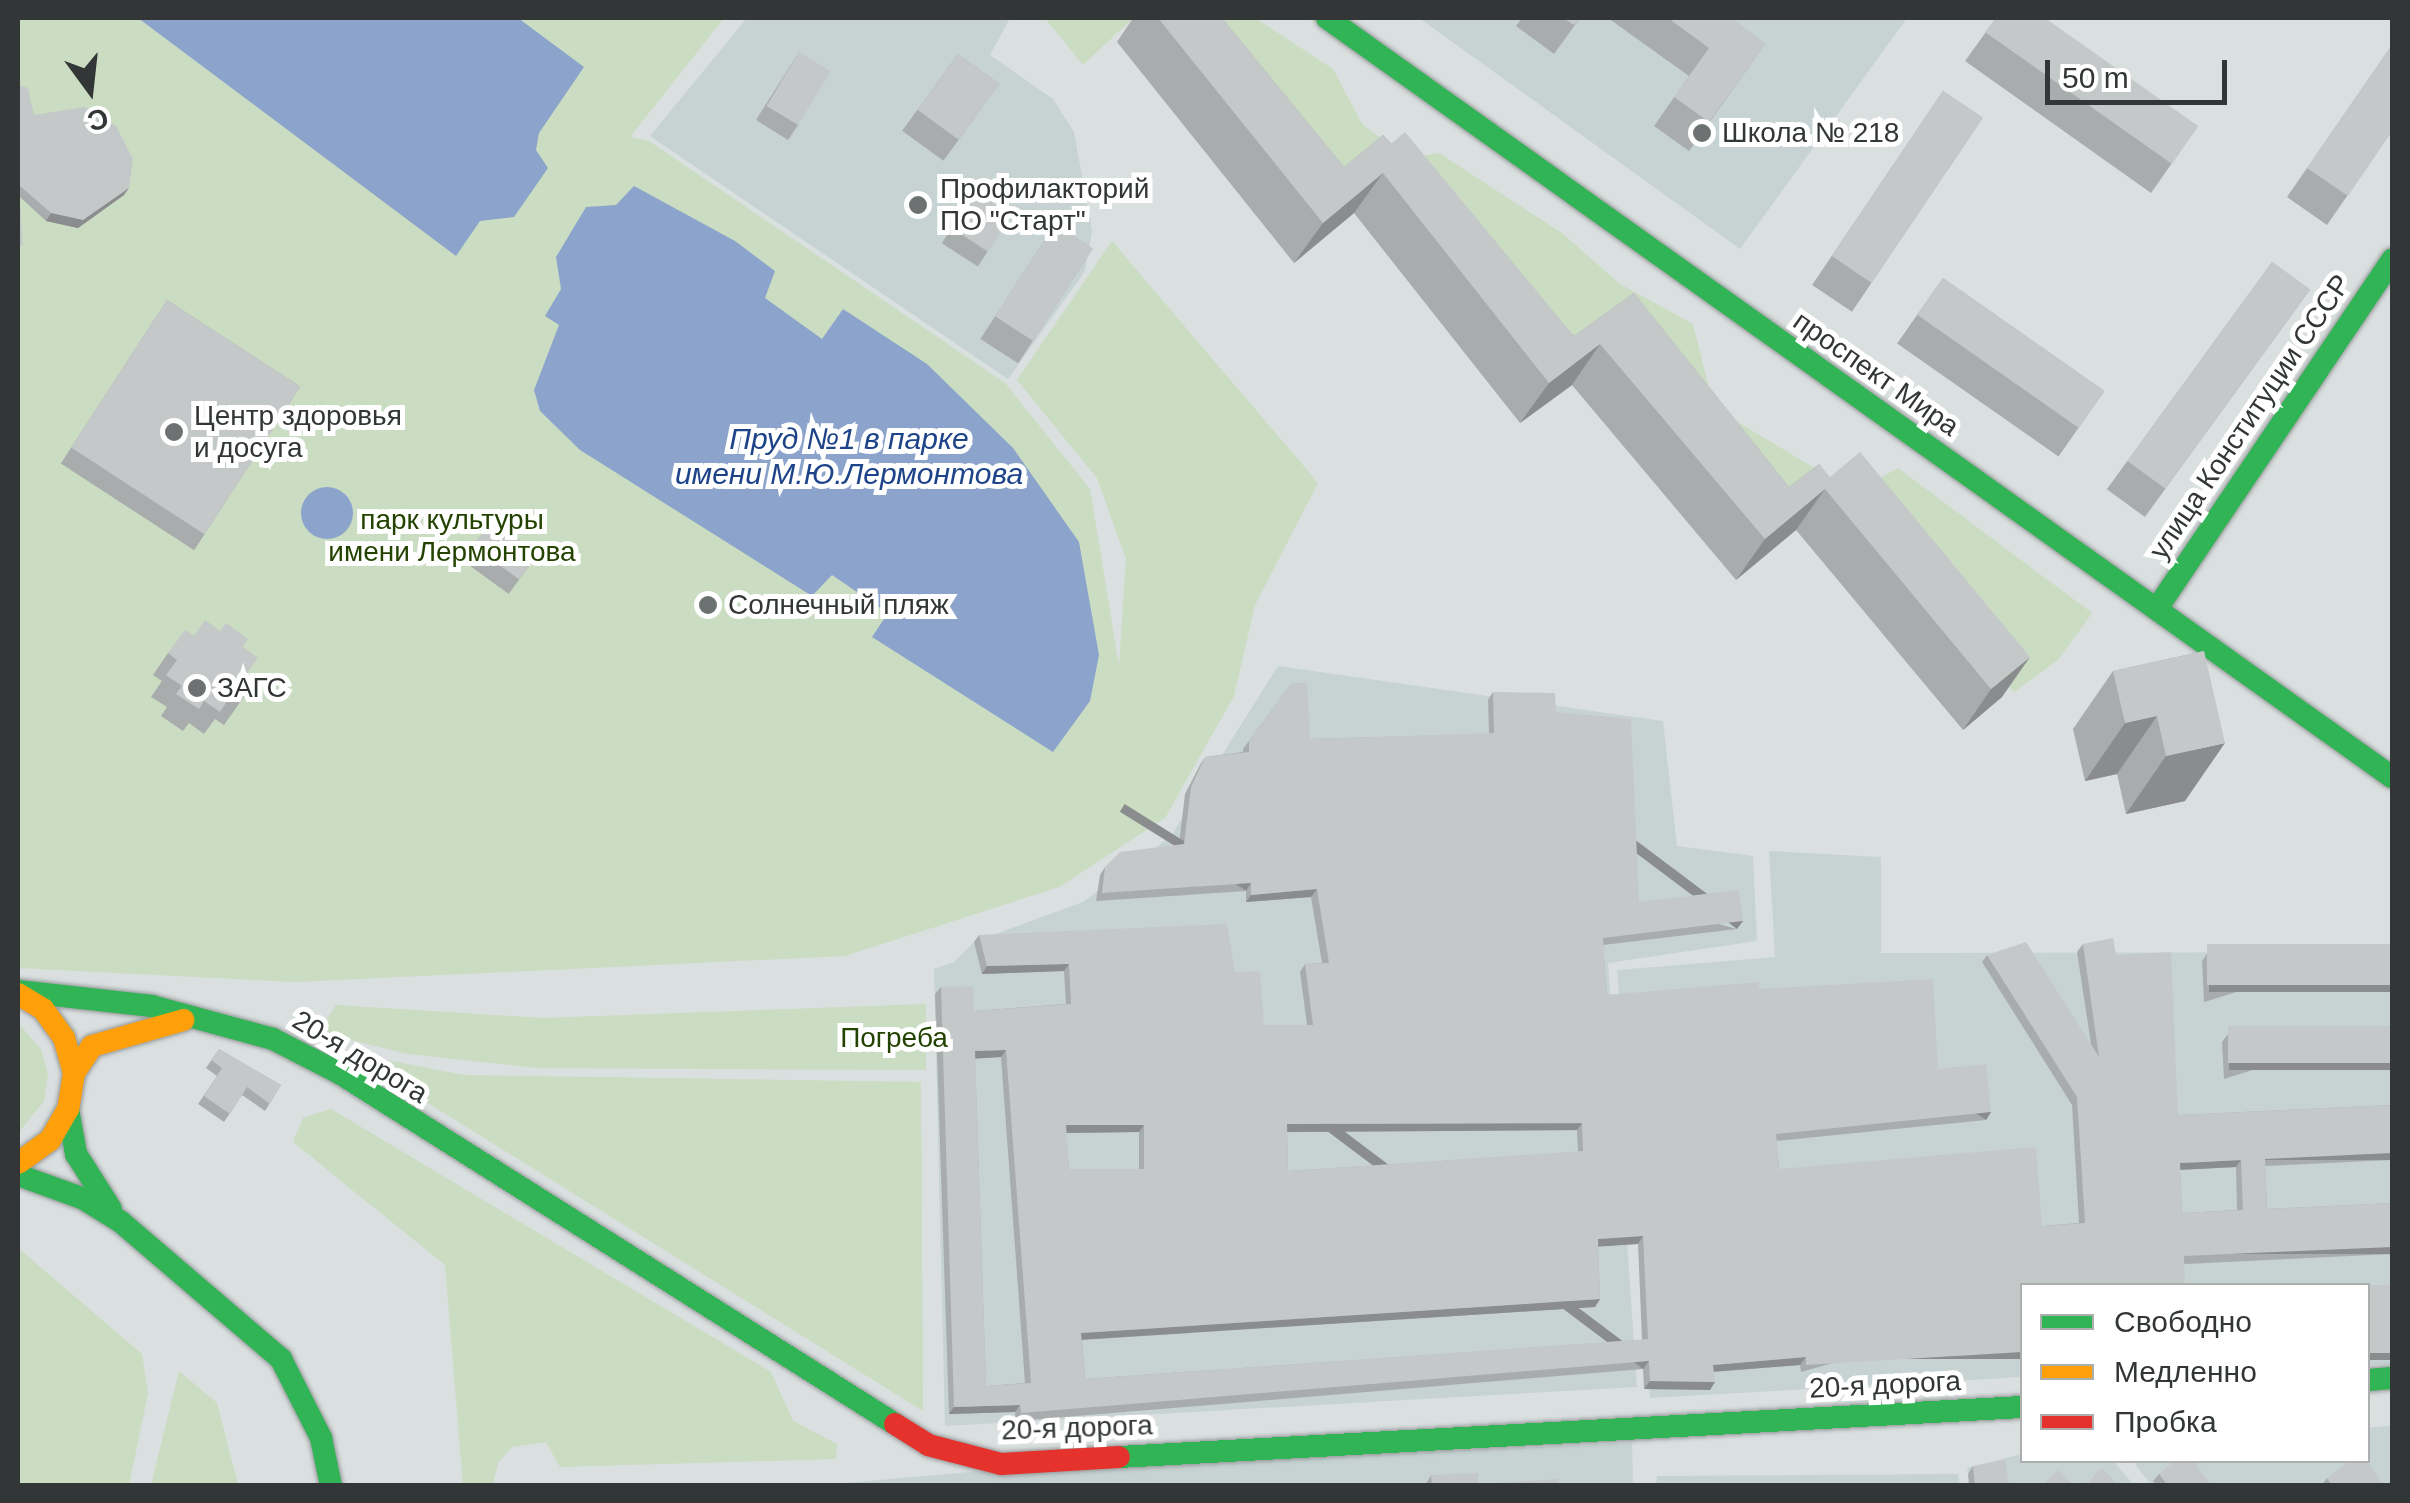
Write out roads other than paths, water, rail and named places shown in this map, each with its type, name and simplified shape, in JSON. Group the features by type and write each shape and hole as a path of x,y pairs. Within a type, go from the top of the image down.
{"main road":[{"name":"проспект Мира","path":"1327,18 2392,777"},
{"name":"улица Конституции СССР","path":"2158,607 2392,260"},
{"name":"20-я дорога","path":"18,993 194,1018 273,1039 340,1074 928,1445 1000,1464 2020,1406"},
{"path":"18,993 54,1023 74,1073 68,1109 76,1154 121,1222"},
{"name":"20-я дорога","path":"74,1073 92,1046 133,1028 194,1018"},
{"path":"18,1162 50,1140 68,1109"},
{"path":"18,1176 82,1198 121,1222 280,1360 321,1438 331,1486"}],"water":[{"path":"138,18 518,18 584,67 539,133 536,150 548,168 514,217 480,221 456,256"},
{"name":"Пруд №1 в парке имени М.Ю.Лермонтова","path":"634,186 735,241 775,271 765,298 822,339 843,309 927,364 1013,448 1079,542 1099,655 1090,701 1053,752 872,637 888,613 832,575 812,596 580,450 540,411 534,390 559,325 545,316 561,289 556,257 586,207 616,205"},
{"path":"327,487 346,494 353,513 346,532 327,539 308,532 301,513 308,494"}],"place":[{"name":"Школа № 218","path":"1702,133"},
{"name":"Профилакторий ПО \"Старт\"","path":"918,205"},
{"name":"Центр здоровья и досуга","path":"174,432"},
{"name":"Солнечный пляж","path":"708,605"},
{"name":"ЗАГС","path":"197,688"}],"park label":[{"name":"парк культуры имени Лермонтова","path":"452,536"},
{"name":"Погреба","path":"894,1038"}]}
